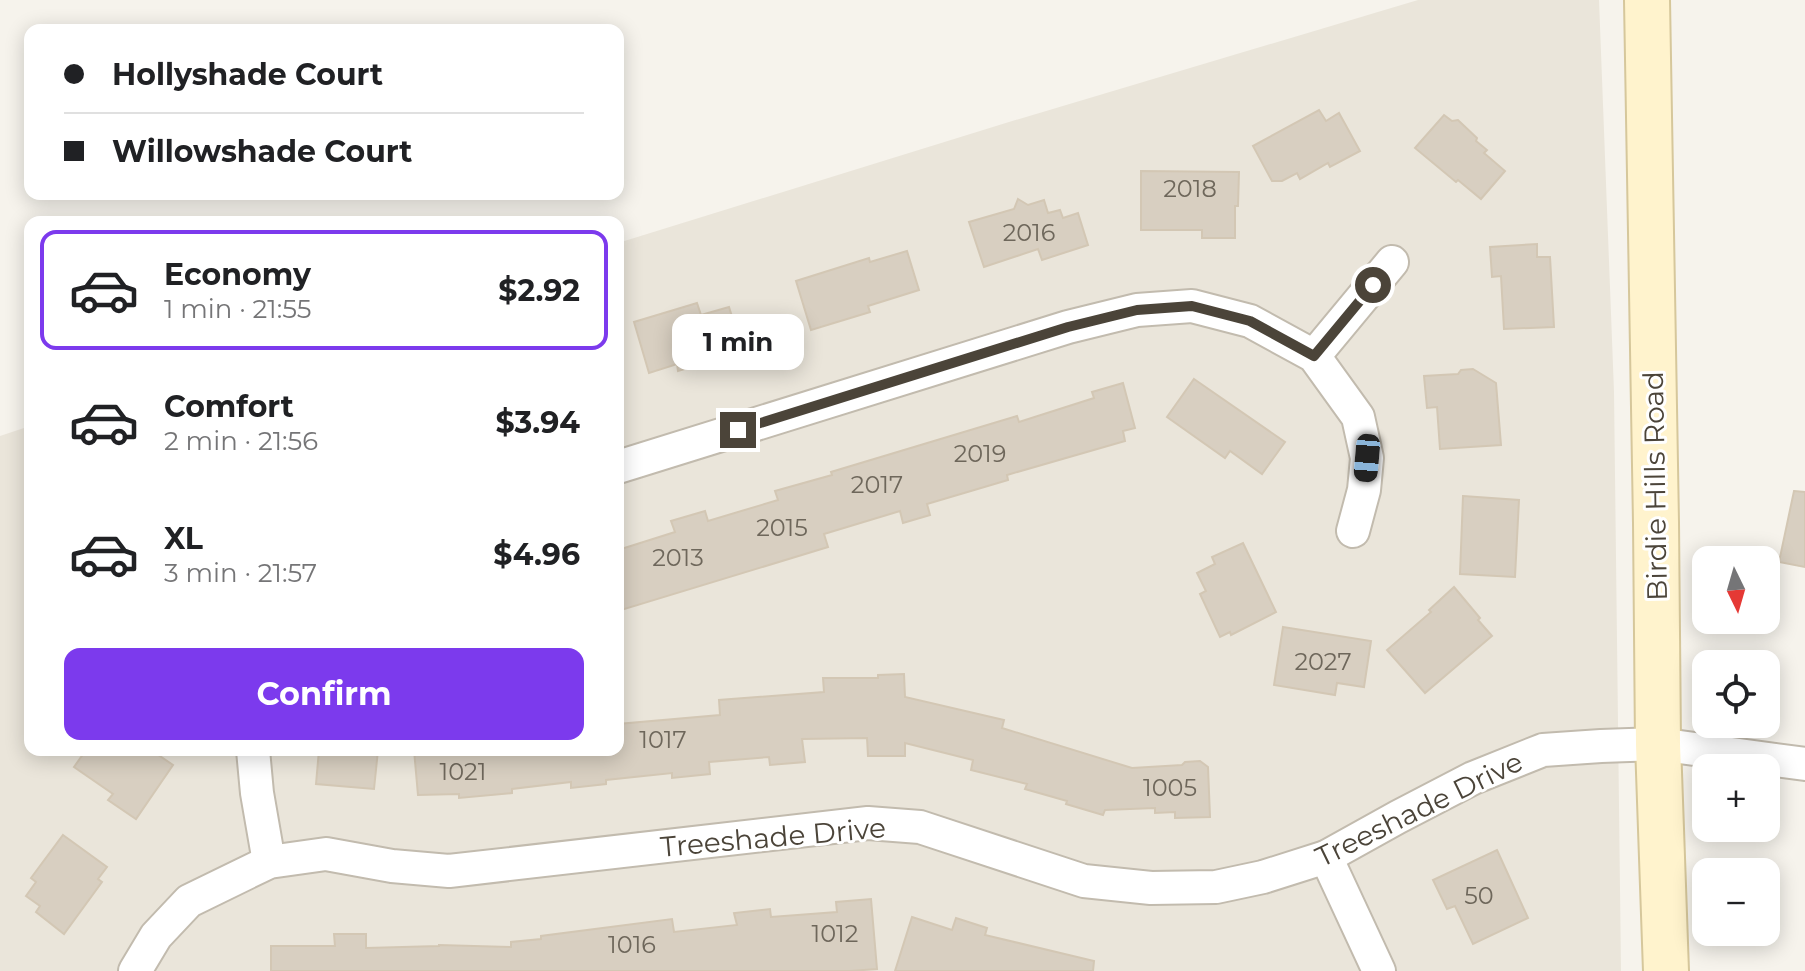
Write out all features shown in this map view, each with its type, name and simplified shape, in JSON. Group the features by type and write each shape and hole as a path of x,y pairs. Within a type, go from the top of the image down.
{"main road":[{"name":"Birdie Hills Road","path":"1647,0 1658,744 1666,971"}],"street":[{"path":"1314,356 1392,262"},
{"path":"624,465 1068,327 1137,310 1192,306 1250,321 1314,356 1358,417 1367,458 1364,490 1353,531"},
{"name":"Treeshade Drive","path":"135,971 156,936 189,901 269,862 326,854 392,866 449,871 868,823 920,827 1084,881 1151,888 1216,887 1263,877 1326,857 1473,778 1543,750 1658,744 1805,764"},
{"path":"254,756 269,862"},
{"path":"1326,857 1379,971"}],"shaded area":[{"path":"1418,0 1599,0 1614,392 1621,971 0,971 0,436 24,428 24,756 624,756 624,241"}],"building":[{"path":"1319,110 1326,121 1339,113 1360,151 1330,167 1328,163 1300,179 1297,173 1282,181 1272,181 1253,146"},
{"path":"1444,115 1452,121 1458,120 1487,150 1484,153 1505,171 1481,199 1415,148"},
{"path":"1141,171 1239,172 1235,238 1202,238 1202,230 1141,230"},
{"path":"1018,199 1028,205 1044,200 1048,213 1060,210 1063,218 1078,213 1088,245 1042,260 1038,249 984,267 969,222 1014,209"},
{"path":"1537,244 1537,257 1550,257 1554,327 1504,329 1501,276 1492,277 1490,247"},
{"path":"907,251 919,290 868,306 870,312 811,330 796,281 869,258 870,262"},
{"path":"697,303 701,315 729,307 743,352 678,371 677,364 649,373 634,322"},
{"path":"1473,369 1496,383 1501,445 1440,449 1437,407 1427,408 1424,376 1458,374 1461,370"},
{"path":"1194,379 1285,442 1262,474 1230,451 1225,458 1167,417"},
{"path":"1123,383 1135,428 1123,431 1125,441 1007,475 1008,480 927,504 930,515 903,523 900,511 824,534 828,547 624,609 624,548 675,532 671,521 705,511 708,521 778,500 775,491 1017,416 1019,422 1094,398 1092,392"},
{"path":"1794,491 1805,492 1805,567 1780,562"},
{"path":"1463,496 1519,500 1515,577 1460,574"},
{"path":"1243,543 1276,612 1231,635 1230,632 1220,637 1200,594 1206,591 1197,573 1215,564 1212,557"},
{"path":"1454,587 1492,636 1425,693 1387,650 1431,612 1429,610"},
{"path":"1283,627 1371,641 1364,687 1337,683 1335,695 1274,685"},
{"path":"904,674 905,697 1004,720 1002,728 1132,768 1200,761 1208,767 1210,817 1175,818 1175,812 1155,813 1155,808 1105,810 1103,815 1025,789 1027,784 971,770 973,760 905,743 905,756 868,756 867,738 802,739 805,762 770,765 769,757 709,762 710,774 672,778 672,773 606,780 606,784 571,788 571,782 512,789 512,793 459,798 459,794 418,795 415,756 624,756 624,723 720,715 719,700 824,692 823,678 878,678 878,675"},
{"path":"82,756 160,756 173,765 136,819 108,800 113,794 74,767"},
{"path":"318,756 377,756 374,789 316,784"},
{"path":"63,835 107,867 98,879 102,882 64,934 36,912 40,906 26,896 36,882 31,878"},
{"path":"1497,850 1528,918 1473,944 1455,906 1447,909 1433,880"},
{"path":"871,899 877,969 271,971 271,946 335,946 334,934 366,934 366,948 439,945 511,947 511,942 541,939 541,936 672,919 674,932 737,925 734,913 770,909 771,917 837,912 836,902"},
{"path":"912,917 952,930 956,918 987,928 985,935 1094,961 1093,971 895,971"}],"route":[{"path":"738,430 1068,327 1137,310 1192,306 1250,321 1314,356 1373,285"}]}
